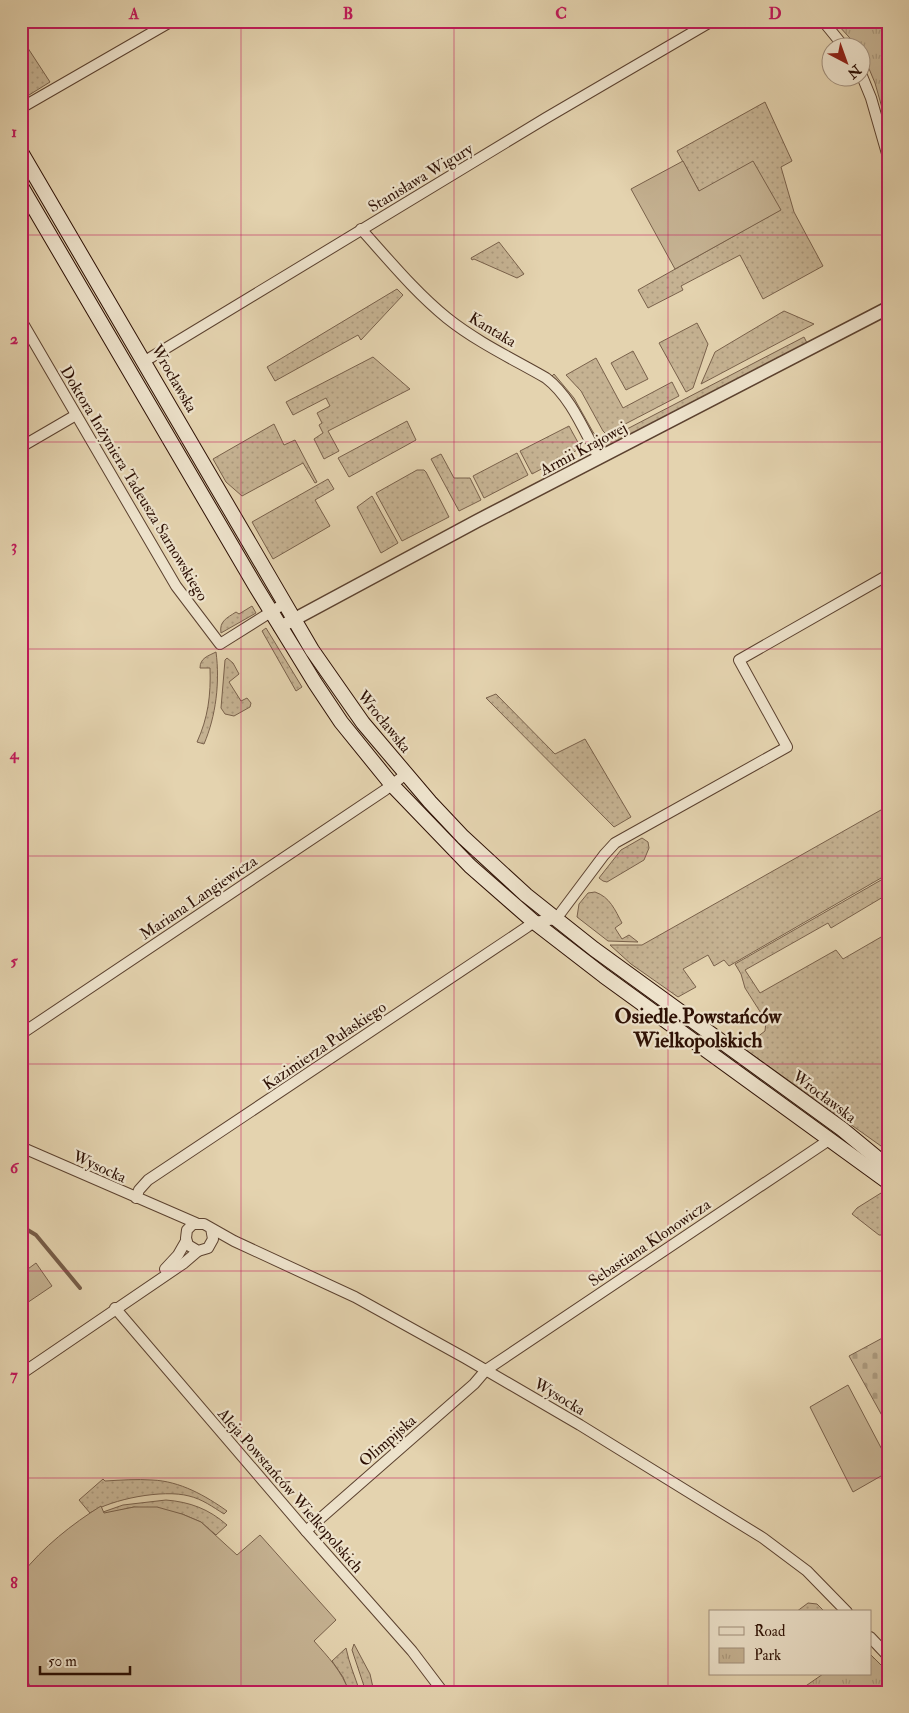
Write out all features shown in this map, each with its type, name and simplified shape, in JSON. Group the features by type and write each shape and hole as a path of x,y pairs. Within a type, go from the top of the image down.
{"main road":[{"name":"Wrocławska","path":"21,152 326,672 353,710 406,774 463,837 526,895 842,1129 888,1167"},
{"name":"Wrocławska","path":"21,186 315,684 392,786 470,866 534,922 617,985 888,1182"}],"street":[{"path":"21,108 172,21"},
{"name":"Stanisława Wigury","path":"145,361 546,118 712,21"},
{"path":"822,21 836,38"},
{"path":"867,88 888,157"},
{"name":"Kantaka","path":"362,229 413,288 447,318 468,333 546,378 556,386 599,458"},
{"name":"Armii Krajowej","path":"280,627 888,308"},
{"name":"Doktora Inżyniera Tadeusza Sarnowskiego","path":"21,320 176,586 220,644 285,603"},
{"path":"21,447 76,415"},
{"path":"534,922 556,919 604,855 615,844 787,747 739,660 888,576"},
{"name":"Mariana Langiewicza","path":"21,1034 392,786 406,774"},
{"name":"Kazimierza Pułaskiego","path":"136,1198 139,1190 148,1180 534,922"},
{"name":"Sebastiana Klonowicza","path":"486,1370 829,1140"},
{"name":"Wysocka","path":"21,1147 196,1224"},
{"name":"Wysocka","path":"167,1211 186,1237"},
{"path":"142,1290 174,1261 191,1226 204,1224 211,1228 212,1244"},
{"name":"Wysocka","path":"211,1228 234,1241 354,1297 486,1370 763,1538 807,1571 845,1610"},
{"path":"186,1237 190,1248 198,1251"},
{"path":"21,1374 115,1308 184,1263 198,1251 206,1249 212,1244 234,1241"},
{"name":"Aleja Powstańców Wielkopolskich","path":"115,1308 306,1531 412,1650 443,1692"},
{"name":"Olimpijska","path":"306,1531 467,1390 486,1370"},
{"path":"872,1639 888,1656"}],"green space":[{"path":"843,21 888,21 888,129 872,76 872,38 850,38 838,25"},
{"path":"21,25 27,36 22,39 50,82 21,100 21,68 26,66 21,58"},
{"path":"765,102 792,161 781,167 794,212 823,266 763,299 740,255 681,286 683,290 648,308 638,290 780,210 699,191 677,151"},
{"path":"683,161 699,191 753,161 781,210 675,269 631,189"},
{"path":"499,242 524,274 517,278 474,259 472,260 471,258"},
{"path":"397,289 403,295 361,340 358,335 275,381 267,367"},
{"path":"784,311 814,324 701,384 715,352"},
{"path":"697,323 708,344 693,388 686,392 659,343"},
{"path":"804,337 807,343 601,451 593,443 550,378 554,374 574,398 593,432 602,442"},
{"path":"633,351 648,379 626,390 611,363"},
{"path":"373,357 410,389 328,431 339,451 324,459 314,439 323,433 319,425 322,423 317,413 330,406 326,398 293,415 286,402"},
{"path":"596,358 623,408 672,382 679,396 606,434 581,391 566,375"},
{"path":"407,421 416,440 349,477 338,458"},
{"path":"274,424 284,445 295,440 317,482 315,483 303,463 242,496 226,482 213,459"},
{"path":"569,426 581,448 532,474 520,451"},
{"path":"517,453 528,475 484,498 473,476"},
{"path":"441,454 454,478 470,478 481,500 459,511 431,459"},
{"path":"417,470 424,470 426,472 449,517 402,541 376,493"},
{"path":"328,479 334,489 315,500 330,526 273,559 252,522"},
{"path":"372,496 398,543 381,553 357,507"},
{"path":"252,606 256,613 221,633 222,623 227,618 236,612 239,614"},
{"path":"266,628 302,687 296,691 262,631"},
{"path":"216,652 218,675 216,699 212,722 204,744 197,742 208,706 210,668 200,668 200,665 205,658"},
{"path":"227,658 233,663 239,674 229,682 241,701 247,698 251,703 250,707 234,716 225,714 221,708 225,660"},
{"path":"496,694 555,754 585,739 631,817 614,827 486,698"},
{"path":"888,806 888,874 729,966 724,960 714,966 708,955 683,969 696,987 678,997 631,964 610,945 642,945"},
{"path":"642,838 648,842 649,848 644,860 607,882 599,878 621,850"},
{"path":"888,876 888,894 831,928 828,923 745,970 760,993 836,950 843,959 888,933 888,1016 883,1019 888,1027 888,1151 743,1048 765,1031 766,1021 745,988 741,974 735,964"},
{"path":"595,892 605,897 614,909 622,923 615,928 622,939 629,935 638,942 608,941 577,917 579,904 588,893"},
{"path":"881,1193 888,1202 888,1228 883,1235 879,1235 852,1214 857,1208"},
{"path":"36,1263 52,1286 21,1307 21,1274"},
{"path":"888,1335 888,1420 885,1421 849,1356"},
{"path":"848,1385 888,1461 888,1472 853,1492 810,1407"},
{"path":"103,1479 105,1481 152,1480 173,1483 201,1495 227,1511 224,1514 194,1497 166,1494 138,1497 111,1503 90,1513 79,1500"},
{"path":"166,1500 183,1502 199,1507 227,1525 216,1535 201,1522 182,1514 134,1507 104,1514 103,1512 123,1505"},
{"path":"101,1506 104,1513 134,1507 157,1507 182,1514 201,1522 237,1555 260,1535 336,1620 314,1641 339,1671 349,1692 33,1692 21,1668 21,1599 28,1583 21,1578 21,1575 58,1537 79,1520"},
{"path":"808,1603 817,1604 823,1610 799,1610"},
{"path":"354,1644 370,1674 374,1692 366,1692 352,1650"},
{"path":"346,1648 360,1692 349,1692 343,1677 332,1661"},
{"path":"872,1656 888,1672 888,1692 797,1692 820,1676 872,1676"}],"waterway":[{"path":"21,1226 36,1235 80,1288"}],"district":[{"name":"Osiedle Powstańców Wielkopolskich","path":"698,1028"}]}
